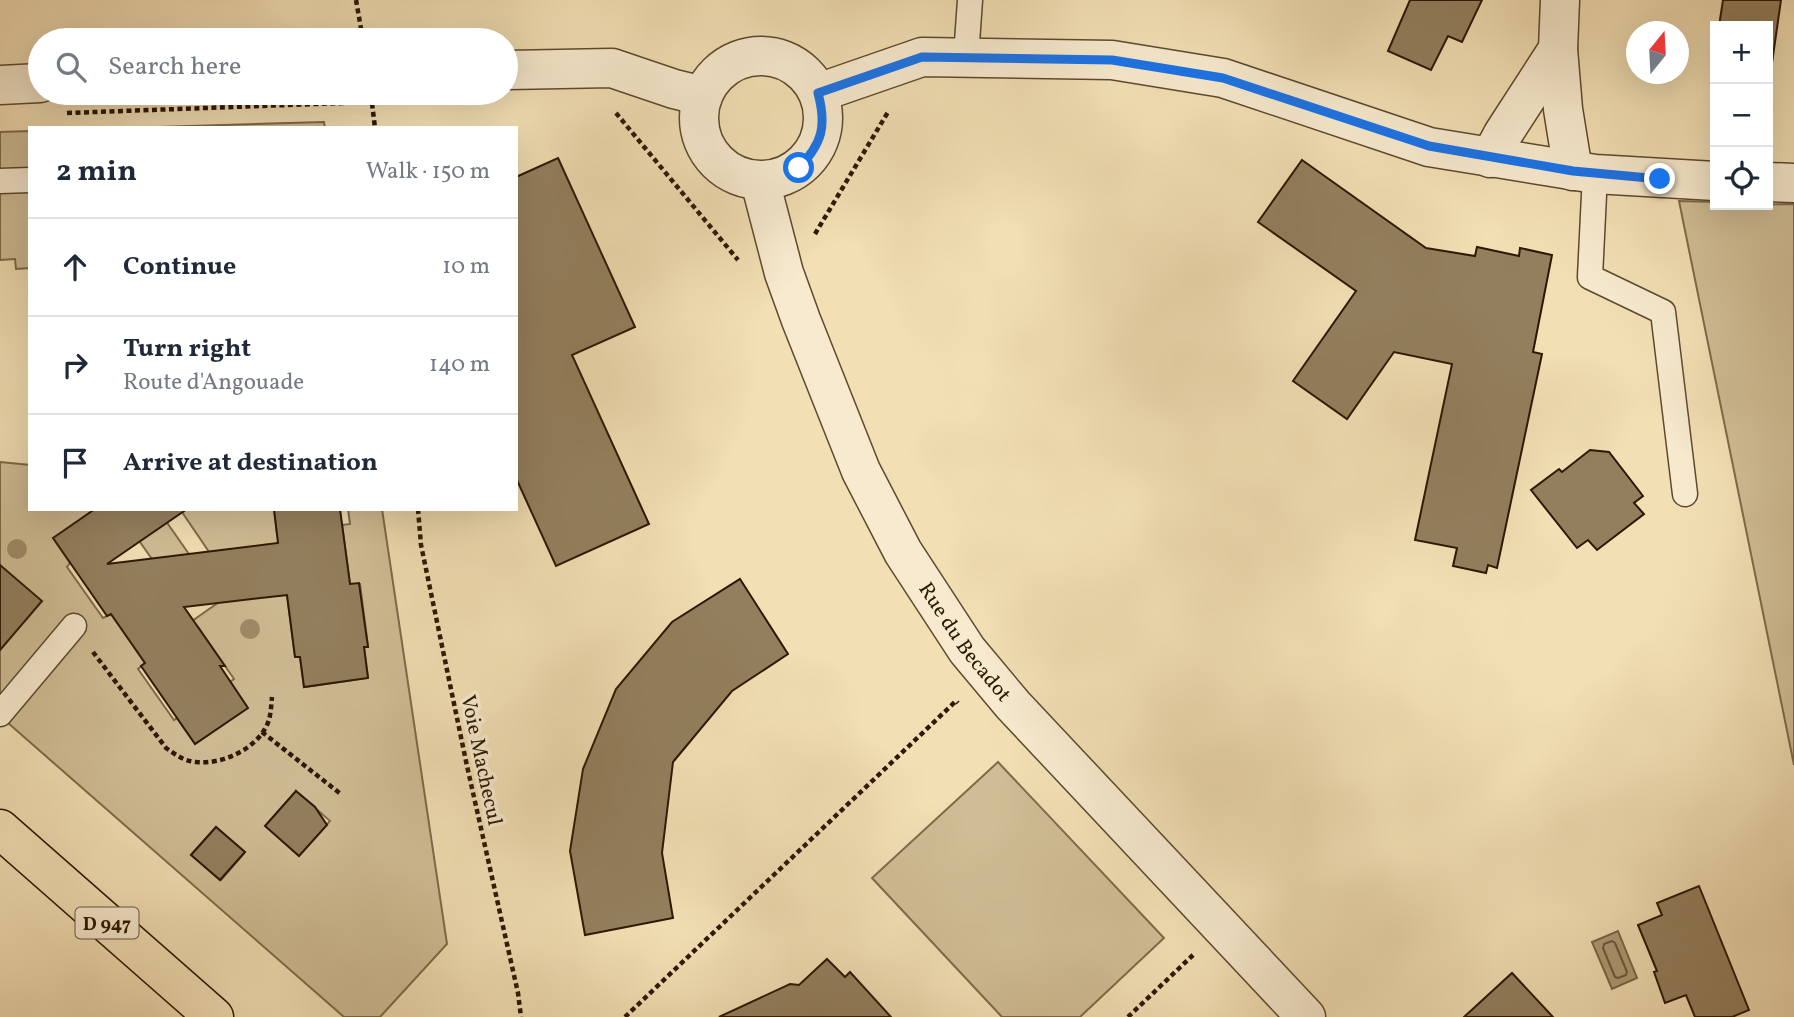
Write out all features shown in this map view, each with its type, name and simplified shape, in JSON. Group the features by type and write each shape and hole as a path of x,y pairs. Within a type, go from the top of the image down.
{"main road":[{"name":"D 947","path":"0,829 214,1017"}],"street":[{"path":"1560,0 1558,49 1563,109 1584,172"},
{"path":"1490,158 1558,49"},
{"path":"770,57 790,63 807,76 818,93 823,113 822,134 813,153 799,168 780,178 760,181 740,176 723,167 710,152 701,134 699,115 703,96 714,78 730,65 750,58 770,57"},
{"path":"818,93 922,57 1112,60 1223,78 1429,146 1584,172 1710,181"},
{"path":"518,80 612,68 703,96"},
{"path":"0,85 28,92"},
{"name":"Rue du Becadot","path":"760,181 783,273 861,471 903,552 967,650 1005,695 1306,1017"},
{"path":"1773,182 1794,183"}],"lane":[{"path":"966,57 970,0"},
{"path":"1584,172 1590,277 1663,312 1685,494"},
{"path":"0,181 28,180"},
{"path":"0,713 74,626"}],"path":[{"path":"356,0 361,28"},
{"path":"607,103 744,267"},
{"path":"810,242 889,111 897,104"},
{"path":"371,105 375,126"},
{"name":"Voie Machecul","path":"418,511 421,545 521,1017"},
{"path":"74,626 166,748 182,759 198,763 215,761 247,748 262,732 270,713 272,697"},
{"path":"625,1017 956,701 964,708"},
{"path":"262,732 342,795"},
{"path":"1128,1017 1222,928"}],"shaded area":[{"path":"324,122 325,126 191,126"},
{"path":"28,131 28,268 16,269 15,259 0,260 0,132"},
{"path":"1679,201 1710,202 1710,210 1773,210 1773,204 1794,204 1794,765"},
{"path":"0,462 28,465 28,511 92,511 54,539 70,563 67,567 103,618 111,614 145,663 138,669 174,720 234,679 198,627 185,626 222,600 287,595 295,657 300,657 304,687 368,678 364,647 368,646 360,584 350,584 342,525 350,524 348,511 382,511 447,944 380,1017 344,1017 0,716 0,650 38,605 16,585 0,565","holes":["296,791 330,821 299,855","216,827 245,852 221,880 191,855"]},
{"path":"274,511 277,534 289,542 222,571 182,512"},
{"path":"161,514 191,557 164,576 128,525"},
{"path":"998,762 1164,938 1080,1017 1002,1017 872,878"}],"water":[{"path":"1618,931 1637,978 1612,989 1592,942"}],"building":[{"path":"1410,0 1482,0 1462,42 1448,36 1431,70 1388,51"},
{"path":"1723,0 1781,0 1773,56 1773,21 1720,21"},
{"path":"558,158 635,327 572,355 649,524 556,566 518,482 518,176"},
{"path":"1302,160 1426,248 1475,256 1477,247 1519,256 1520,248 1552,255 1533,352 1542,354 1497,568 1488,565 1486,573 1453,566 1457,548 1415,540 1452,364 1394,352 1347,419 1293,381 1356,291 1258,222"},
{"path":"1590,450 1609,452 1643,496 1634,503 1644,514 1597,550 1588,540 1577,548 1531,490 1559,469 1562,472"},
{"path":"92,511 184,511 107,564 278,543 274,511 340,511 350,584 359,583 368,647 364,647 368,678 304,687 300,657 295,657 287,595 184,607 225,666 220,666 248,708 195,744 141,666 145,663 111,614 107,616 53,538"},
{"path":"0,565 42,601 0,650"},
{"path":"740,579 788,654 732,691 673,762 662,853 673,918 585,935 570,851 583,769 616,689 672,622"},
{"path":"296,791 315,807 327,825 299,856 265,826"},
{"path":"216,827 245,852 220,880 191,855"},
{"path":"1699,886 1749,1010 1732,1017 1695,1017 1686,995 1665,1003 1654,972 1657,971 1638,925 1662,915 1657,903"},
{"path":"827,959 845,977 850,972 891,1017 719,1017 790,984 799,985"},
{"path":"1512,973 1553,1017 1464,1017"}],"route":[{"path":"799,168 813,153 822,134 823,113 818,93 922,57 1055,58 1112,60 1223,78 1429,146 1573,171 1660,179"}]}
